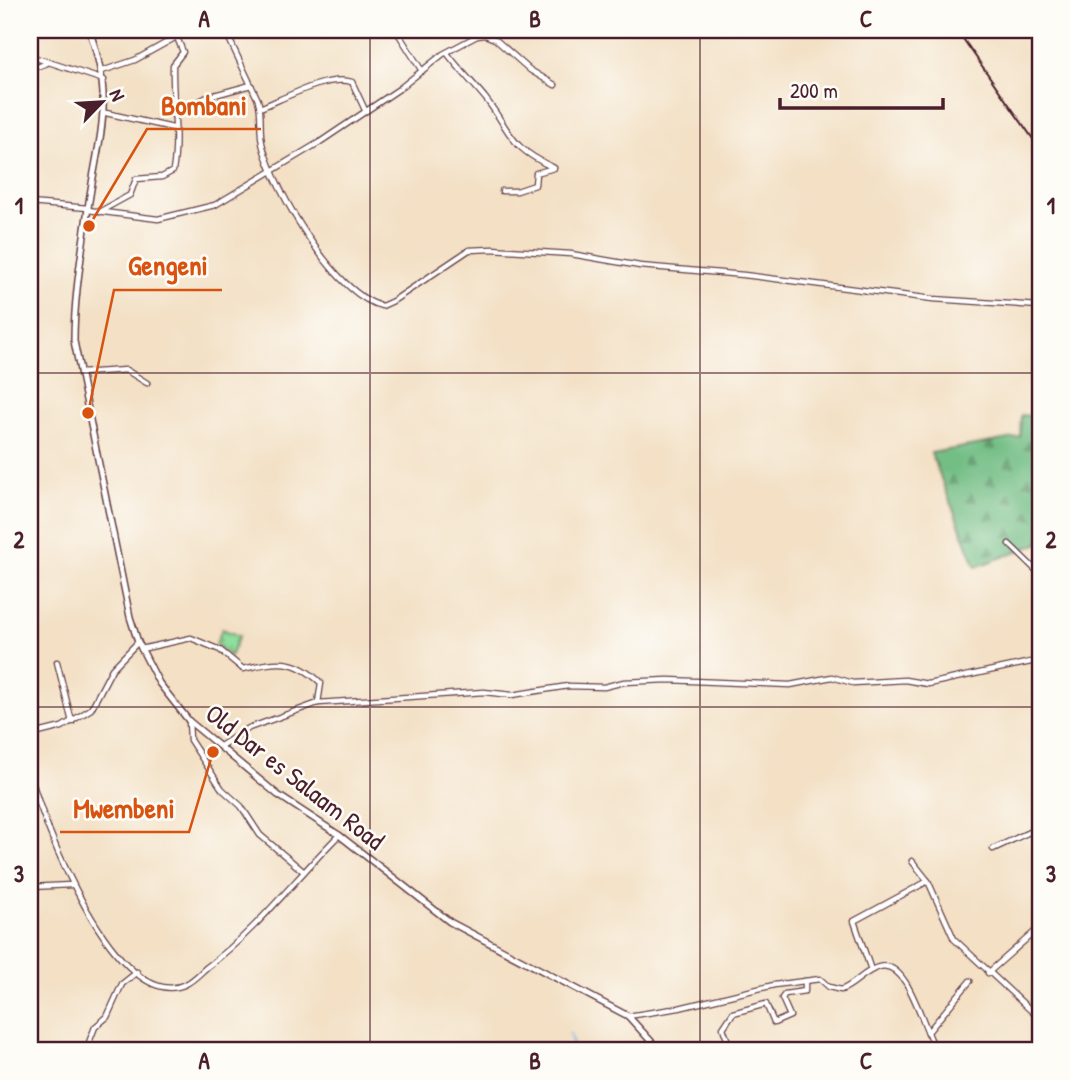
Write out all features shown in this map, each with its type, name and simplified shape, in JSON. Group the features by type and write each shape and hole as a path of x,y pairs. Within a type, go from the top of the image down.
{"street":[{"name":"Old Dar es Salaam Road","path":"89,30 104,80 106,113 88,209 74,309 79,373 120,583 140,646 159,683 189,721 278,795 339,835 450,922 628,1016 659,1050"},
{"path":"99,212 130,195 136,179 162,177 173,171 176,86 173,65 183,52 174,30"},
{"path":"102,71 135,60 189,30"},
{"path":"225,30 260,108 258,129 289,207 336,275 372,304 382,306 411,291 469,250 492,249 572,254 640,266 744,275 933,299 1040,306"},
{"path":"396,30 422,71"},
{"path":"30,203 158,219 215,205 365,111 447,53 477,36 485,35 505,46 530,70 555,85"},
{"path":"447,53 486,99 510,138 526,155 554,168 536,173 535,185 516,191 502,191"},
{"path":"30,56 104,80"},
{"path":"30,70 47,62"},
{"path":"260,108 316,86 346,80 352,82 365,111"},
{"path":"173,115 207,97 251,85"},
{"path":"106,113 173,128"},
{"path":"79,373 126,370 147,383"},
{"path":"1009,544 1040,574"},
{"path":"30,735 72,722 92,709 112,669 140,646 191,638 220,650 243,669 265,662 290,664 310,673 321,683 318,703"},
{"path":"222,746 248,728 318,703 484,692 520,694 568,686 604,687 624,682 668,680 790,685 832,677 853,683 905,680 928,684 1040,660"},
{"path":"57,662 72,722"},
{"path":"189,721 188,737 222,789 243,808 260,835 303,871"},
{"path":"30,772 71,885 98,930 137,972 153,983 172,988 185,985 237,945 339,835"},
{"path":"993,849 1040,827"},
{"path":"912,862 928,881 954,939 1040,1019"},
{"path":"871,970 854,921 928,881"},
{"path":"30,887 71,885"},
{"path":"988,973 1040,927"},
{"path":"628,1016 804,981 820,979 829,987 841,989 871,970 888,965 897,968 905,979 936,1050"},
{"path":"86,1050 95,1027 107,1017 122,984 137,972"},
{"path":"731,1050 723,1028 733,1013 766,1004 774,1023 788,1019 790,1016 782,998 785,994 805,991 804,981"},
{"path":"927,1033 970,981"}],"green space":[{"path":"1021,415 1040,417 1040,543 976,567 931,453 1020,437"},
{"path":"222,629 239,636 230,656 216,644"}],"waterway":[{"path":"570,1034 574,1050"}],"railway":[{"path":"957,30 1040,149"}],"place":[{"name":"Bombani","path":"89,226"},
{"name":"Gengeni","path":"88,413"},
{"name":"Mwembeni","path":"213,752"}]}
